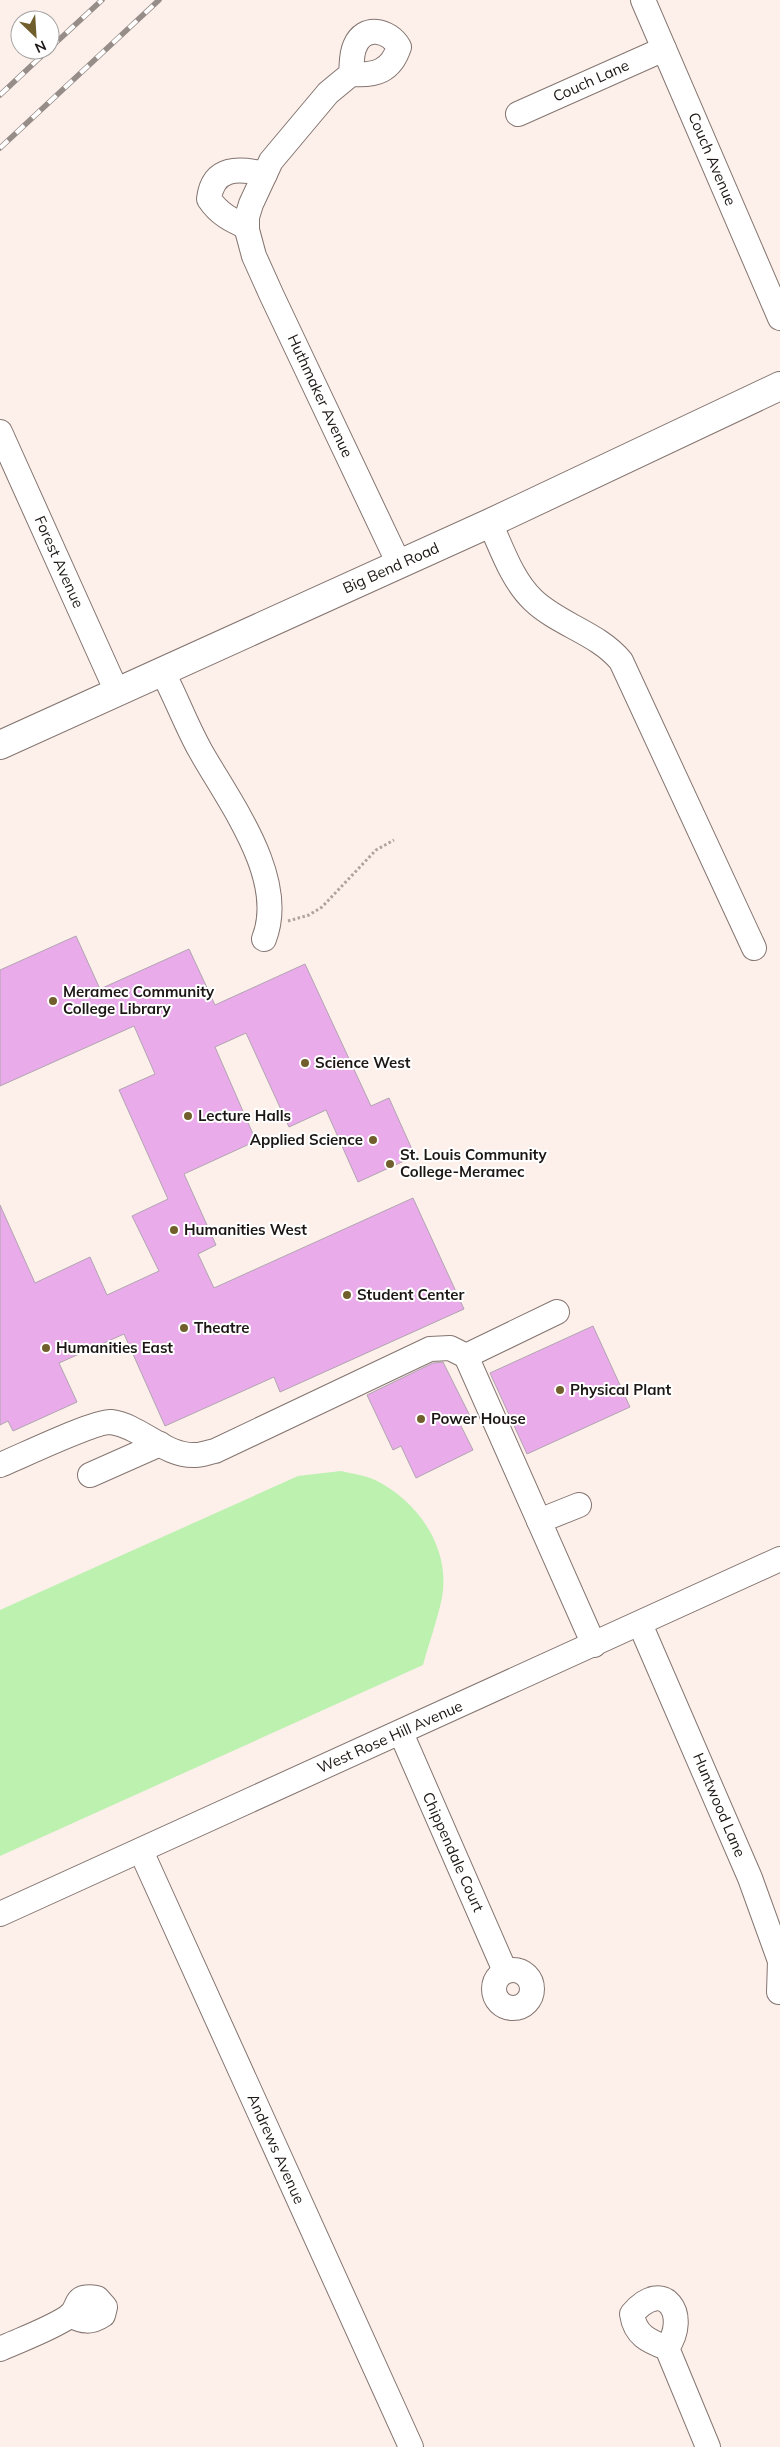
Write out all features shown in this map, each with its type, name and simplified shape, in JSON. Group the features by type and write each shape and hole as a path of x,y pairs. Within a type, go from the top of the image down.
{"main road":[{"name":"Big Bend Road","path":"0,745 490,523 780,386"}],"street":[{"name":"Couch Avenue","path":"643,0 780,318"},
{"name":"Couch Lane","path":"518,114 664,49"},
{"name":"Huthmaker Avenue","path":"351,74 328,93 271,161 247,217 247,227 254,256 272,296 399,564"},
{"path":"247,227 226,218 216,209 209,199 210,186 219,176 233,170 265,174"},
{"name":"Forest Avenue","path":"0,432 117,692"},
{"path":"490,523 514,573 534,600 601,642 621,661 754,948"},
{"path":"162,671 199,748 257,851 266,878 267,931"},
{"path":"466,1356 558,1312"},
{"path":"0,1465 86,1429 108,1422 121,1424 176,1452 196,1455 215,1451 430,1349 450,1348 466,1356 594,1645"},
{"path":"90,1474 160,1444"},
{"path":"539,1521 579,1505"},
{"name":"West Rose Hill Avenue","path":"0,1914 780,1559"},
{"name":"Huntwood Lane","path":"640,1624 750,1878 780,1961 779,1992"},
{"name":"Chippendale Court","path":"400,1733 505,1972"},
{"name":"Andrews Avenue","path":"141,1851 411,2447"},
{"path":"0,2349 70,2316"},
{"path":"667,2348 708,2447"}],"path":[{"path":"267,931 279,924 297,919 322,907 376,850 394,840"}],"green space":[{"path":"341,1471 371,1478 391,1489 417,1513 428,1528 436,1544 441,1561 443,1579 442,1598 423,1665 0,1856 0,1610 298,1476"}],"building":[{"path":"76,936 100,989 189,949 215,1005 305,964 371,1106 389,1098 415,1156 358,1182 326,1110 289,1127 246,1033 215,1047 256,1141 184,1174 216,1245 198,1254 214,1288 413,1198 464,1309 280,1392 274,1377 165,1426 124,1334 59,1363 77,1402 13,1431 8,1421 0,1425 0,1205 35,1283 90,1257 107,1295 159,1271 132,1216 168,1199 119,1090 155,1074 134,1026 0,1086 0,970"},
{"name":"Physical Plant","path":"593,1326 630,1407 527,1454 490,1373"},
{"name":"Power House","path":"443,1362 470,1416 459,1422 473,1450 416,1478 401,1446 393,1450 367,1395 433,1363"}],"railway":[{"path":"60,39 102,0"},
{"path":"0,148 159,0"},
{"path":"0,95 37,60"}],"place":[{"name":"Meramec Community College Library","path":"53,1001"},
{"name":"Science West","path":"305,1063"},
{"name":"Lecture Halls","path":"188,1116"},
{"name":"Applied Science","path":"373,1140"},
{"name":"St. Louis Community College-Meramec","path":"390,1164"},
{"name":"Humanities West","path":"174,1230"},
{"name":"Student Center","path":"347,1295"},
{"name":"Theatre","path":"184,1328"},
{"name":"Humanities East","path":"46,1348"},
{"name":"Physical Plant","path":"560,1390"},
{"name":"Power House","path":"421,1419"}]}
